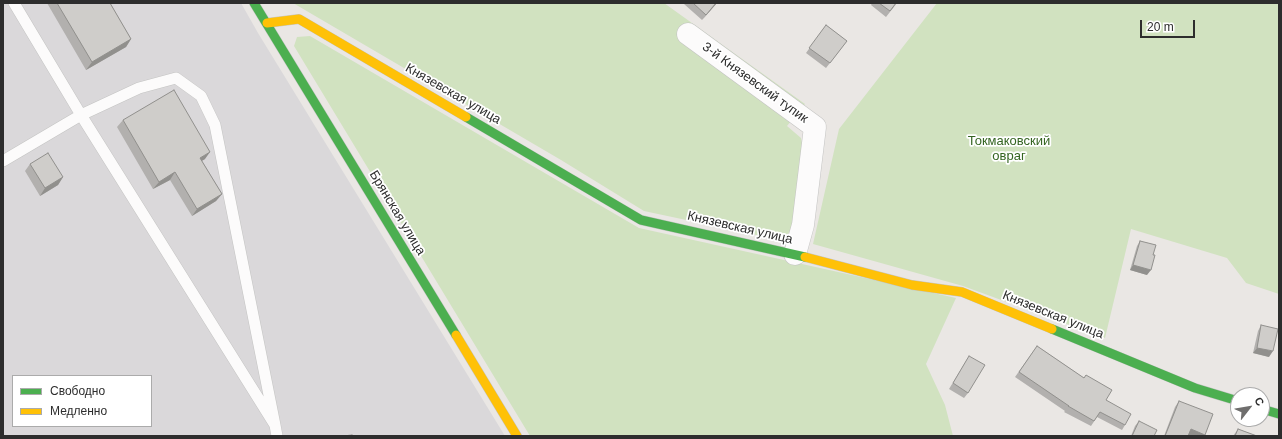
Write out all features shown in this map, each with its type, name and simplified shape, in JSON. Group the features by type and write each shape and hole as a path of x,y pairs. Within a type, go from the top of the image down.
{"street":[{"name":"Брянская улица","path":"254,3 517,436"},
{"name":"Князевская улица","path":"267,23 299,19 641,220 795,254 912,286 962,292 1195,388 1230,399"},
{"name":"3-й Князевский тупик","path":"688,34 815,127 803,226 795,254"}],"lane":[{"path":"14,3 81,115 276,431"},
{"path":"3,161 81,115 139,88 176,78 201,96 215,125 276,431"}],"shaded area":[{"path":"3,3 241,3 505,436 3,436"}],"green space":[{"path":"293,3 664,3 805,104 787,126 801,138 804,153 791,231 780,240 644,211 561,160"},
{"name":"Токмаковский овраг","path":"937,3 1279,3 1279,294 1246,283 1227,258 1131,229 1105,338 963,286 813,244 839,129"},
{"path":"310,36 639,228 956,298 926,364 945,405 953,436 530,436 294,46 297,37"}],"building":[{"path":"57,3 110,3 131,39 92,62"},
{"path":"693,3 716,3 706,15"},
{"path":"879,3 896,3 890,11"},
{"path":"826,25 847,41 830,63 809,48"},
{"path":"174,90 210,152 200,158 222,194 197,209 175,172 159,182 123,120"},
{"path":"48,153 63,177 45,188 30,164"},
{"path":"1140,241 1156,245 1151,270 1133,265"},
{"path":"1261,325 1278,329 1273,351 1257,348"},
{"path":"1037,346 1084,378 1086,375 1112,390 1106,400 1131,414 1125,425 1100,412 1094,421 1068,406 1019,372"},
{"path":"969,356 985,365 968,393 953,383"},
{"path":"1179,401 1213,414 1205,435 1191,429 1188,436 1165,436"},
{"path":"1139,421 1157,430 1154,436 1132,436"},
{"path":"1238,429 1257,436 1235,436"}],"traffic: fast":[{"path":"254,3 456,335"},
{"path":"466,117 641,220 805,257"},
{"path":"1052,329 1195,388 1230,399"},
{"path":"1270,411 1279,414"}],"traffic: slow":[{"path":"267,23 299,19 466,117"},
{"path":"805,257 912,285 962,292 1052,329"},
{"path":"456,335 517,436"}]}
